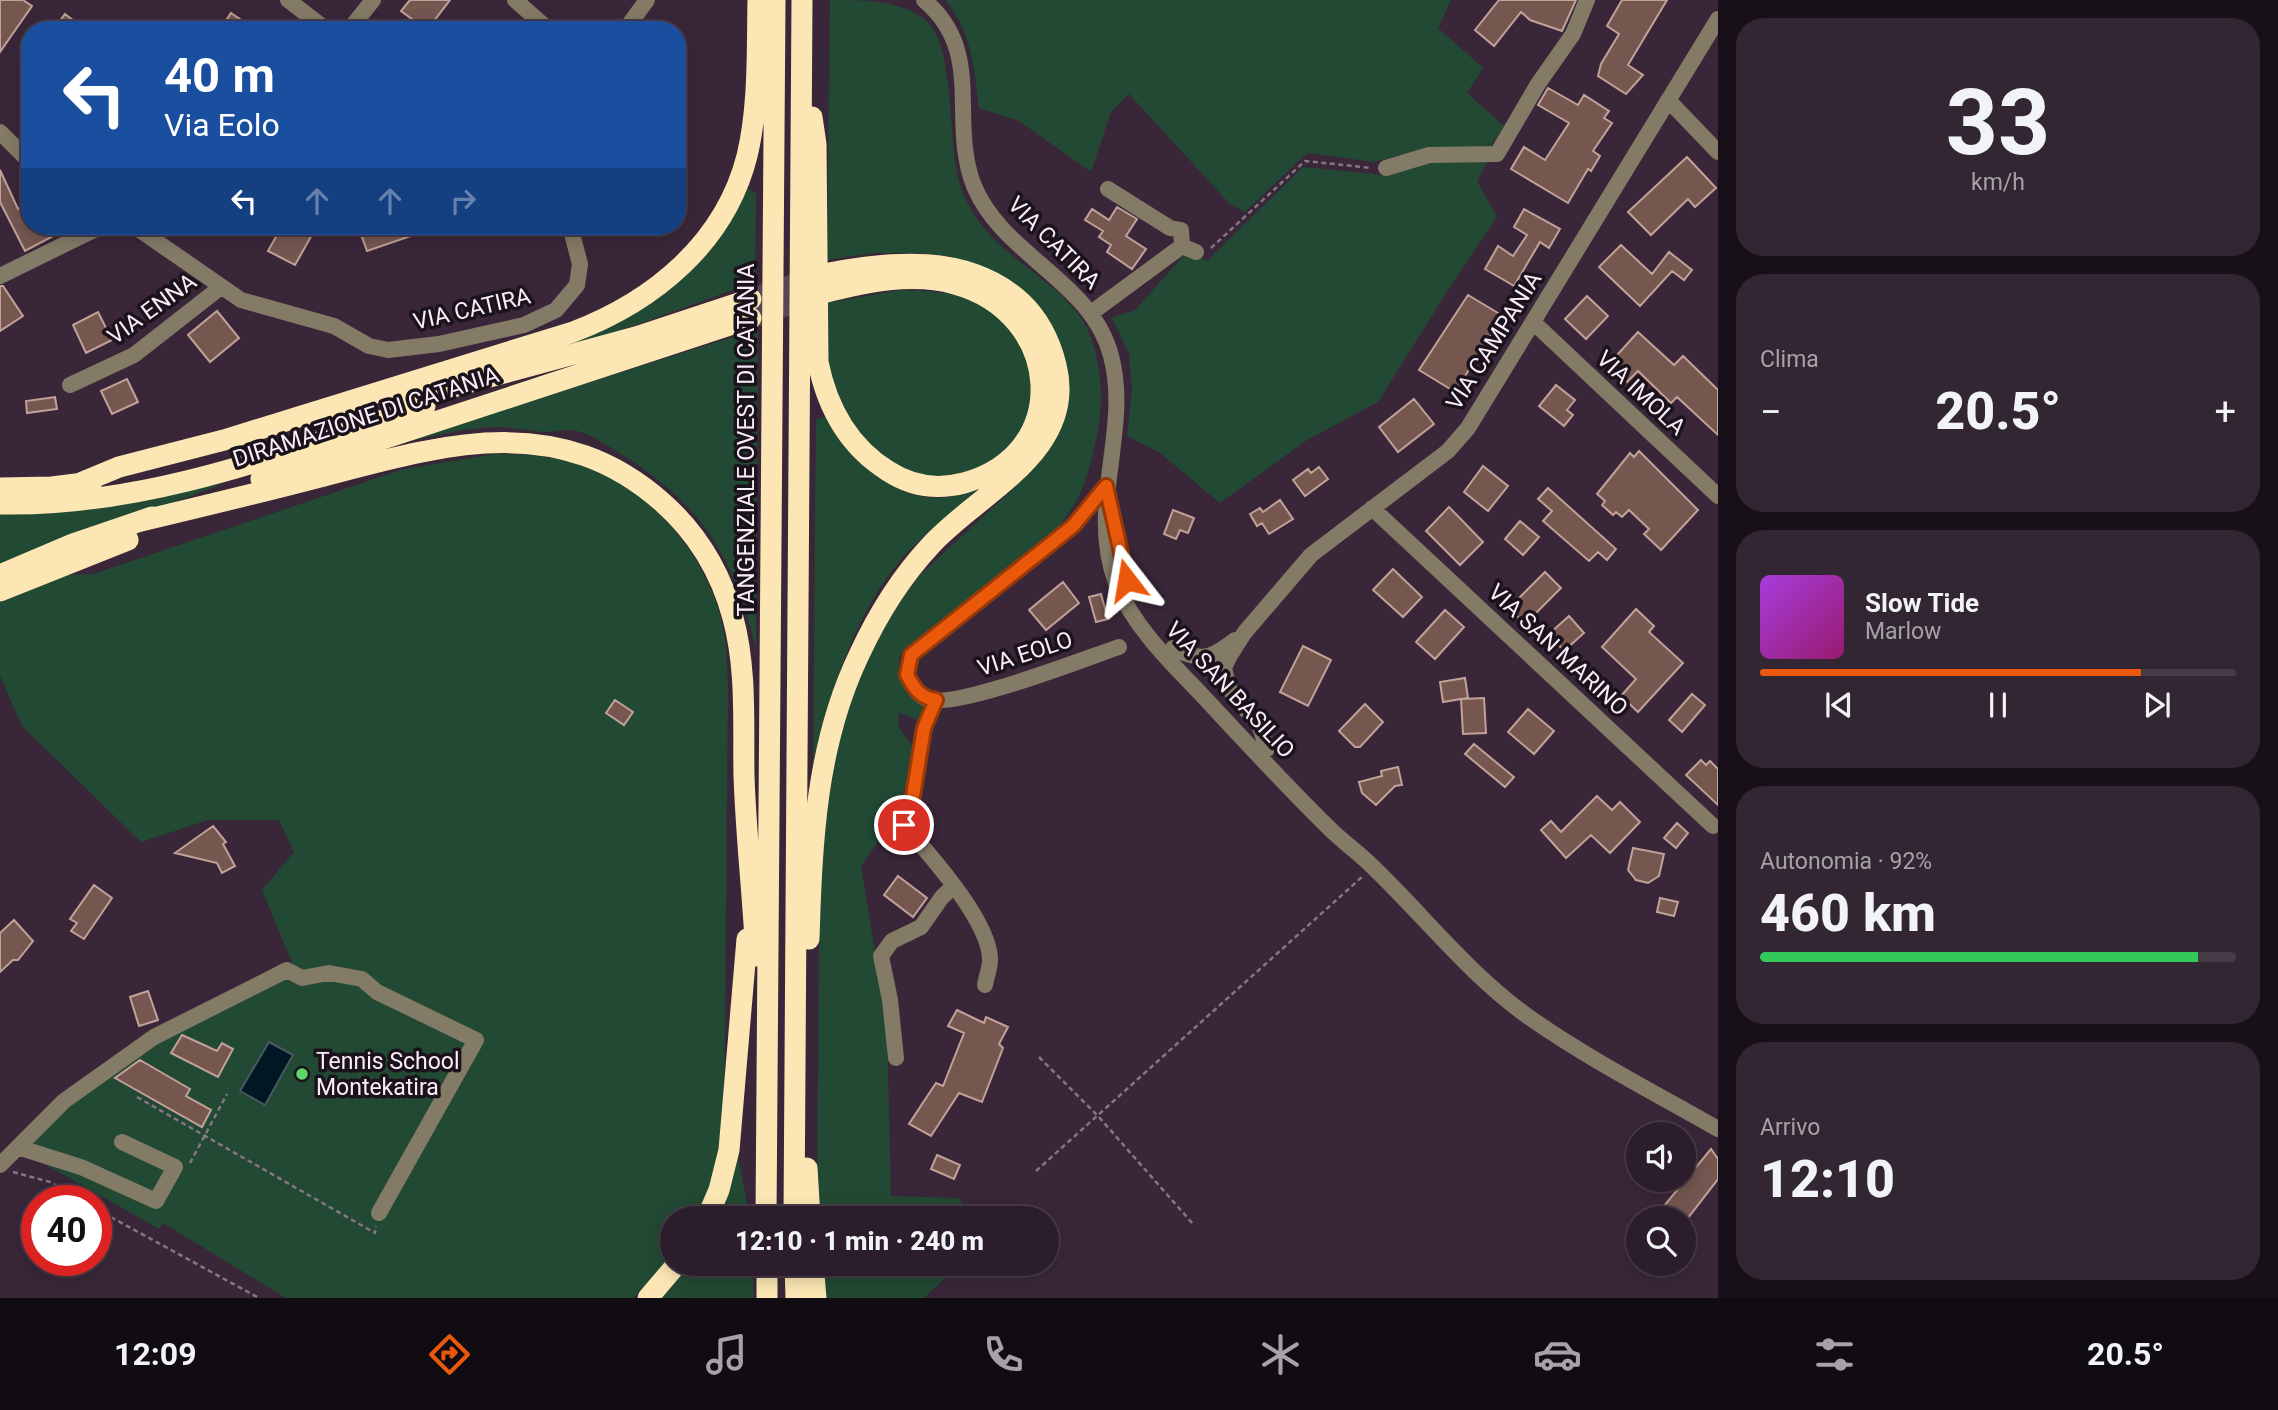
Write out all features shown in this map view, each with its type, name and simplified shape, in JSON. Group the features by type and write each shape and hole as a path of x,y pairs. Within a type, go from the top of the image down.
{"highway":[{"path":"78,484 119,467 224,440 572,332 615,314 654,289 700,247 723,214 741,176 755,97 758,0"},
{"name":"TANGENZIALE OVEST DI CATANIA","path":"761,881 771,768 775,0"},
{"path":"794,1206 802,0"},
{"path":"795,1059 808,977 811,865 820,775 832,725 848,680 888,601 929,547 951,524 1011,476 1039,448 1053,419 1058,389 1054,356 1040,325 1020,301 992,282 958,270 918,264 876,265 824,284 926,279 954,284 997,303 1026,332 1038,358 1041,373 1035,418 1021,444 999,466 970,481 946,486 923,485 895,476 869,457 836,416 822,382 818,362 816,144 802,42"},
{"name":"DIRAMAZIONE DI CATANIA","path":"0,488 78,484 190,464 476,378 751,308 73,544 0,575"},
{"path":"0,504 34,505 94,499 196,480 636,337"},
{"path":"141,521 399,456 483,441 535,443 599,460 637,481 668,507 699,542 720,578 733,618 745,699 744,777 761,881 766,1206"},
{"path":"0,591 236,499 327,457"},
{"path":"712,1206 729,1150 761,881"},
{"path":"795,1102 806,1161 809,1206"},
{"path":"648,1298 667,1276"},
{"path":"767,1276 767,1298"},
{"path":"795,1276 796,1298"},
{"path":"814,1276 816,1298"}],"street":[{"path":"288,0 315,21"},
{"path":"356,21 373,0"},
{"path":"515,0 539,21"},
{"path":"632,21 647,0"},
{"name":"VIA CATIRA","path":"924,0 940,14 952,30 959,53 966,158 975,187 999,225 1086,304 1102,330 1111,355 1116,383 1106,486"},
{"path":"1386,168 1429,155 1497,154 1538,84 1564,50 1587,0"},
{"name":"VIA CAMPANIA","path":"1245,632 1311,555 1448,450 1468,428 1718,19"},
{"path":"1668,100 1718,152"},
{"path":"2,136 21,154"},
{"path":"1091,313 1189,249 1181,230 1170,228 1108,189"},
{"path":"0,276 84,235"},
{"path":"147,235 221,287"},
{"name":"VIA CATIRA","path":"221,287 241,300 334,326 369,346 388,350 439,344 524,325 556,310 577,285 580,264 572,235"},
{"name":"VIA ENNA","path":"70,384 134,355 221,287"},
{"name":"VIA IMOLA","path":"1533,322 1718,496"},
{"path":"985,985 990,958 980,927 954,886 904,825 911,808 924,728 940,701 927,699 915,690 907,675 911,655 1073,526 1106,486"},
{"name":"VIA SAN BASILIO","path":"1106,486 1127,580 1143,611 1173,649 1340,825 1372,866"},
{"name":"VIA SAN BASILIO","path":"1106,486 1105,532 1117,585 1141,625 1191,684 1304,802 1372,866 1474,972 1533,1020 1718,1129"},
{"name":"VIA SAN MARINO","path":"1372,508 1713,826"},
{"path":"1173,649 1199,658 1211,657 1245,632"},
{"path":"1245,632 1224,668 1225,680 1239,704 1260,727 1267,749"},
{"name":"VIA EOLO","path":"940,701 973,695 1119,647"},
{"path":"896,1058 890,1000 881,956 892,941 921,927 942,897 954,886"},
{"path":"6,1169 19,1147 64,1101 154,1037 287,970 302,978 328,973 362,979 377,992 476,1040 379,1213"},
{"path":"19,1147 81,1167 159,1208 175,1167 121,1142"}],"path":[{"path":"1189,249 1211,248 1305,161 1386,168"},
{"path":"1036,1171 1353,887 1372,866"},
{"path":"1039,1057 1098,1115 1193,1224"},
{"path":"204,1136 227,1094"},
{"path":"137,1097 375,1233"},
{"path":"6,1169 55,1185"},
{"path":"112,1218 259,1298"}],"green space":[{"path":"830,0 868,1 905,8 926,20 936,33 947,73 956,166 970,208 1000,244 1053,288 1083,321 1094,348 1101,391 1097,435 1091,461 1080,494 1059,526 901,654 899,670 904,684 925,708 920,721 898,712 899,728 913,747 901,808 889,818 880,839 861,866 887,1027 891,1196 958,1198 965,1206 819,1206 820,852 840,731 864,665 888,618 917,578 1034,469 1058,437 1068,399 988,270 948,256 915,253 874,253 827,260"},
{"path":"946,0 1451,0 1438,28 1483,68 1467,93 1504,126 1489,148 1430,148 1374,162 1307,153 1245,212 1229,203 1129,94 1111,112 1091,172 1019,121 979,108 967,38"},
{"path":"1427,159 1488,161 1477,181 1497,217 1378,402 1307,440 1220,503 1160,453 1127,436 1132,390 1129,354 1112,318 1135,310 1188,251 1207,261 1303,167 1384,175"},
{"path":"748,188 756,194 755,282 608,335 553,350 617,321 668,290 690,271 710,248"},
{"path":"900,290 945,293 977,302 1006,323 1024,345 1033,384 1029,410 1012,442 986,466 961,476 937,478 913,473 891,462 871,446 854,427 841,405 828,363 825,303"},
{"path":"758,329 756,648 737,587 711,537 695,515 652,475 599,440 571,430 544,432 496,427 452,432 380,448"},
{"path":"825,417 861,461 892,485 909,493 946,497 983,487 943,519 906,554 872,600 837,680 813,764 816,419"},
{"path":"494,454 550,457 595,470 642,498 681,538 709,585 722,621 728,691 724,1124 711,1191 703,1206 660,1206 660,1268 634,1298 286,1298 163,1223 159,1229 112,1202 112,1185 82,1185 43,1163 34,1143 46,1125 104,1078 221,1002 276,969 292,963 262,890 294,852 279,820 208,820 141,842 22,726 0,676 0,602 62,575 93,574 404,469"},
{"path":"225,483 0,568 0,512 152,497"},
{"path":"738,1157 748,1206 721,1206"},
{"path":"674,1276 753,1276 754,1298 656,1298"},
{"path":"824,1276 947,1276 924,1298 826,1298"}],"water":[{"path":"269,1042 293,1055 265,1105 240,1091"}],"building":[{"path":"0,0 23,0 32,6 0,52"},
{"path":"410,0 450,0 434,21 415,21 401,11"},
{"path":"1499,0 1576,0 1562,31 1530,20 1521,12 1494,46 1475,30"},
{"path":"1622,0 1667,0 1628,65 1643,75 1626,94 1598,76 1601,64 1619,34 1607,26"},
{"path":"231,13 243,21 226,21"},
{"path":"65,14 74,21 60,21"},
{"path":"1548,88 1578,105 1584,95 1609,111 1604,118 1612,123 1593,151 1600,156 1591,171 1588,169 1568,203 1511,169 1524,147 1545,160 1569,123 1538,105"},
{"path":"1687,157 1716,188 1695,207 1688,199 1651,235 1628,212"},
{"path":"0,170 18,209 21,208 21,235 55,235 25,251 0,202"},
{"path":"1117,207 1137,219 1126,236 1146,249 1132,269 1107,252 1111,245 1099,237 1103,231 1085,220 1092,209 1109,220"},
{"path":"1524,209 1560,229 1549,248 1540,242 1514,286 1485,269 1498,246 1513,256 1527,235 1514,227"},
{"path":"277,235 312,235 295,265 268,251"},
{"path":"361,235 414,235 367,251"},
{"path":"1621,245 1652,274 1669,252 1692,270 1684,280 1672,271 1640,306 1599,267"},
{"path":"0,286 3,286 23,316 0,331"},
{"path":"1468,295 1503,316 1455,392 1419,370"},
{"path":"1587,296 1608,316 1586,339 1565,319"},
{"path":"217,311 239,338 210,362 188,335"},
{"path":"98,312 112,340 86,353 73,325"},
{"path":"1638,332 1674,365 1683,356 1718,390 1718,435 1677,397 1671,403 1638,371 1627,382 1608,365"},
{"path":"127,379 138,402 112,414 101,391"},
{"path":"1556,385 1575,400 1567,410 1573,415 1564,426 1539,406"},
{"path":"55,397 57,409 27,413 26,401"},
{"path":"1414,399 1434,424 1398,452 1379,427"},
{"path":"1639,451 1698,510 1661,550 1644,534 1649,529 1629,510 1622,517 1616,512 1613,515 1602,505 1605,501 1597,494 1630,453 1634,457"},
{"path":"1483,466 1508,486 1488,511 1464,492"},
{"path":"1319,467 1328,479 1305,496 1293,480 1308,469 1311,473"},
{"path":"1548,488 1616,549 1607,560 1598,552 1589,561 1543,521 1552,511 1538,499"},
{"path":"1280,500 1293,519 1269,534 1262,523 1257,526 1250,514 1260,508 1263,512"},
{"path":"1449,507 1483,542 1460,565 1426,531"},
{"path":"1173,510 1194,518 1188,533 1180,530 1176,539 1164,534"},
{"path":"1520,521 1539,537 1523,555 1505,539"},
{"path":"1393,569 1422,597 1403,617 1373,590"},
{"path":"1545,572 1561,588 1525,624 1509,608"},
{"path":"1063,582 1079,603 1046,630 1029,610"},
{"path":"1101,594 1108,619 1096,622 1089,597"},
{"path":"1636,609 1654,626 1649,632 1683,663 1638,712 1621,696 1636,679 1602,647"},
{"path":"1445,610 1464,627 1435,659 1416,642"},
{"path":"1569,616 1584,633 1564,651 1549,634"},
{"path":"1303,646 1331,660 1308,706 1280,692"},
{"path":"1465,678 1468,698 1462,699 1484,698 1486,733 1463,734 1461,699 1443,702 1440,682"},
{"path":"1692,694 1705,705 1682,732 1669,720"},
{"path":"615,700 633,712 624,725 606,713"},
{"path":"1365,704 1383,722 1360,747 1355,747 1339,731"},
{"path":"1528,709 1554,731 1534,754 1508,732"},
{"path":"1474,744 1514,777 1505,787 1465,754"},
{"path":"1701,760 1706,765 1710,761 1718,769 1718,805 1686,775"},
{"path":"1398,767 1402,785 1395,786 1376,805 1362,793 1359,782 1382,776 1381,771"},
{"path":"1597,796 1612,810 1620,802 1640,822 1610,853 1591,835 1566,858 1541,830 1551,821 1561,832"},
{"path":"1677,823 1688,833 1676,848 1664,838"},
{"path":"213,826 226,842 223,844 235,866 222,873 217,863 175,853"},
{"path":"1633,848 1664,854 1659,876 1648,883 1636,880 1628,870"},
{"path":"898,876 927,898 913,917 884,895"},
{"path":"94,885 112,898 84,939 71,931 77,923 70,919"},
{"path":"1660,898 1678,902 1674,916 1657,912"},
{"path":"14,920 33,941 18,960 13,960 0,972 0,933"},
{"path":"148,991 158,1020 139,1026 130,997"},
{"path":"957,1010 984,1023 986,1017 1008,1027 999,1044 1003,1048 982,1102 959,1093 931,1136 909,1124 936,1083 943,1086 964,1033 948,1026"},
{"path":"182,1035 217,1051 222,1043 233,1049 218,1077 171,1053"},
{"path":"140,1060 190,1089 186,1096 211,1110 202,1127 115,1078"},
{"path":"1711,1149 1718,1159 1718,1179 1696,1207 1664,1206 1676,1192 1696,1192 1696,1167"},
{"path":"937,1155 960,1165 954,1179 931,1169"}],"tunnel":[{"path":"751,299 816,277"},
{"path":"751,318 815,296"}],"place":[{"name":"Tennis School Montekatira","path":"302,1074"}],"route":[{"path":"904,825 911,808 924,728 936,700 927,699 915,690 907,675 907,664 911,655 1073,526 1106,486 1127,580"}]}
